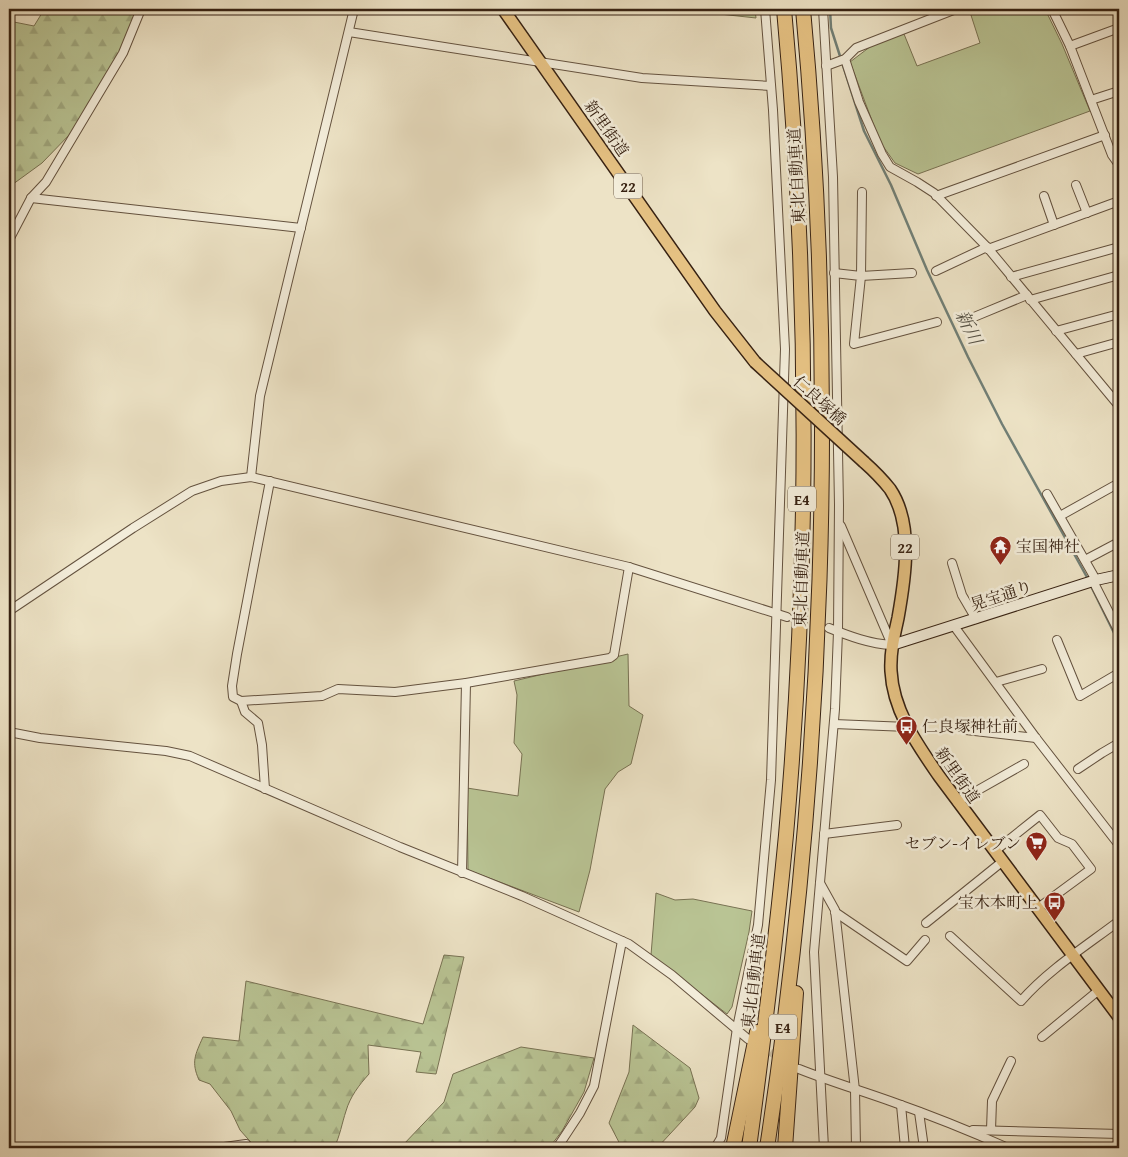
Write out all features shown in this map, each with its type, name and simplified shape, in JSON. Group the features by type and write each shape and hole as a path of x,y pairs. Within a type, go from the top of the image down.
{"highway":[{"name":"東北自動車道","path":"749,1148 770,988 786,833 794,720 801,542 803,437 801,305 794,134 784,9"},
{"name":"東北自動車道","path":"767,1148 782,1043 797,905 804,832 816,647 821,439 817,228 803,9"},
{"path":"785,1148 797,988 797,905"},
{"path":"733,1148 754,1040 770,988"}],"main road":[{"name":"新里街道","path":"503,9 715,311 755,362"},
{"name":"仁良塚橋","path":"755,362 864,462"},
{"name":"新里街道","path":"864,462 890,490 896,500 903,523 905,567 890,659 896,700 908,727 920,749 957,802 1119,1018"}],"street":[{"path":"9,240 31,198 46,182 123,53 141,9"},
{"path":"251,477 260,396 354,9"},
{"path":"715,1148 721,1138 737,1028 758,926 771,780 785,349 771,86 764,9"},
{"path":"823,9 833,177 839,521 838,632 834,724 814,952 824,1148"},
{"path":"826,66 836,64 845,59 856,48 956,9"},
{"path":"1052,9 1070,46 1112,155 1119,165"},
{"path":"1070,46 1119,28"},
{"path":"349,32 642,78 771,86"},
{"path":"845,59 859,102 882,154 890,167 917,182 936,196 988,248 1119,406"},
{"path":"1091,100 1119,91"},
{"path":"936,196 1105,135"},
{"path":"1076,185 1086,213"},
{"path":"862,192 861,276 854,344 937,322"},
{"path":"1044,196 1054,225"},
{"path":"31,198 301,228"},
{"path":"936,271 988,248 1119,201"},
{"path":"1011,277 1119,247"},
{"path":"834,274 861,276 912,273"},
{"path":"974,317 1028,298 1119,275"},
{"path":"1056,331 1119,314"},
{"path":"1076,354 1119,342"},
{"path":"9,611 192,491 221,481 251,477 629,567 787,617"},
{"path":"270,481 232,686 233,696 241,701 322,696 338,688 396,692 466,683 610,658 614,654 629,567"},
{"path":"1060,516 1118,486"},
{"path":"1047,494 1085,560 1119,632"},
{"path":"829,628 846,636 880,645 892,645 839,521"},
{"path":"1085,560 1119,542"},
{"path":"952,563 962,595 976,619"},
{"name":"晃宝通り","path":"892,645 1119,575"},
{"path":"954,626 1036,738 1119,845"},
{"path":"1057,640 1080,696 1119,673"},
{"path":"996,682 1042,669"},
{"path":"462,873 466,683"},
{"path":"241,701 245,712 258,723 262,745 265,789"},
{"path":"834,724 908,727"},
{"path":"966,730 1036,738"},
{"path":"9,732 40,738 166,751 190,756 622,940 672,975 748,1039"},
{"path":"1078,769 1102,752 1119,743"},
{"path":"957,802 1024,764"},
{"path":"995,851 1040,815 1058,838 1072,844 1090,869 1038,908"},
{"path":"824,834 897,825"},
{"path":"926,923 1003,861"},
{"path":"820,882 835,912 855,1090 856,1148"},
{"path":"835,912 907,961 925,940"},
{"path":"950,936 1021,1001 1073,955 1119,921"},
{"path":"557,1148 580,1113 594,1086 622,940"},
{"path":"1042,1037 1099,990"},
{"path":"991,1130 992,1101 1011,1061"},
{"path":"799,1068 819,1077 971,1131 1008,1148"},
{"path":"901,1105 905,1148"},
{"path":"919,1112 924,1148"},
{"path":"971,1131 1119,1134"},
{"path":"217,1148 246,1144"}],"green space":[{"path":"43,9 134,9 134,21 114,69 73,131 42,163 9,187 9,21 34,26"},
{"path":"674,9 755,9 756,18"},
{"path":"969,9 1045,9 1090,111 918,174 895,163 880,142 850,62 879,40 904,34 917,66 980,43"},
{"path":"628,654 629,706 643,715 631,764 618,772 605,789 590,870 579,912 468,870 467,788 518,796 522,754 514,743 517,695 514,681"},
{"path":"656,893 675,900 693,899 752,911 732,1007 727,1014 651,955"},
{"path":"444,955 464,957 436,1074 416,1072 421,1052 368,1045 369,1074 358,1087 350,1101 334,1148 256,1148 240,1130 231,1111 210,1084 199,1080 195,1068 195,1058 203,1037 239,1041 246,981 423,1024"},
{"path":"633,1025 690,1068 699,1098 695,1107 657,1148 622,1148 609,1123 629,1072"},
{"path":"521,1047 594,1058 584,1092 562,1131 549,1148 406,1148 402,1146 444,1102 453,1074"}],"waterway":[{"name":"新川","path":"830,9 831,28 864,131 891,185 927,270 968,357 1002,424 1088,579"},
{"name":"新川","path":"1090,584 1119,643"}],"tunnel":[{"path":"787,617 820,626"},
{"path":"760,1046 782,1059"}],"place":[{"name":"宝国神社","path":"1000,565"},
{"name":"仁良塚神社前","path":"906,745"},
{"name":"セブン-イレブン","path":"1037,862"},
{"name":"宝木本町上","path":"1054,921"}]}
